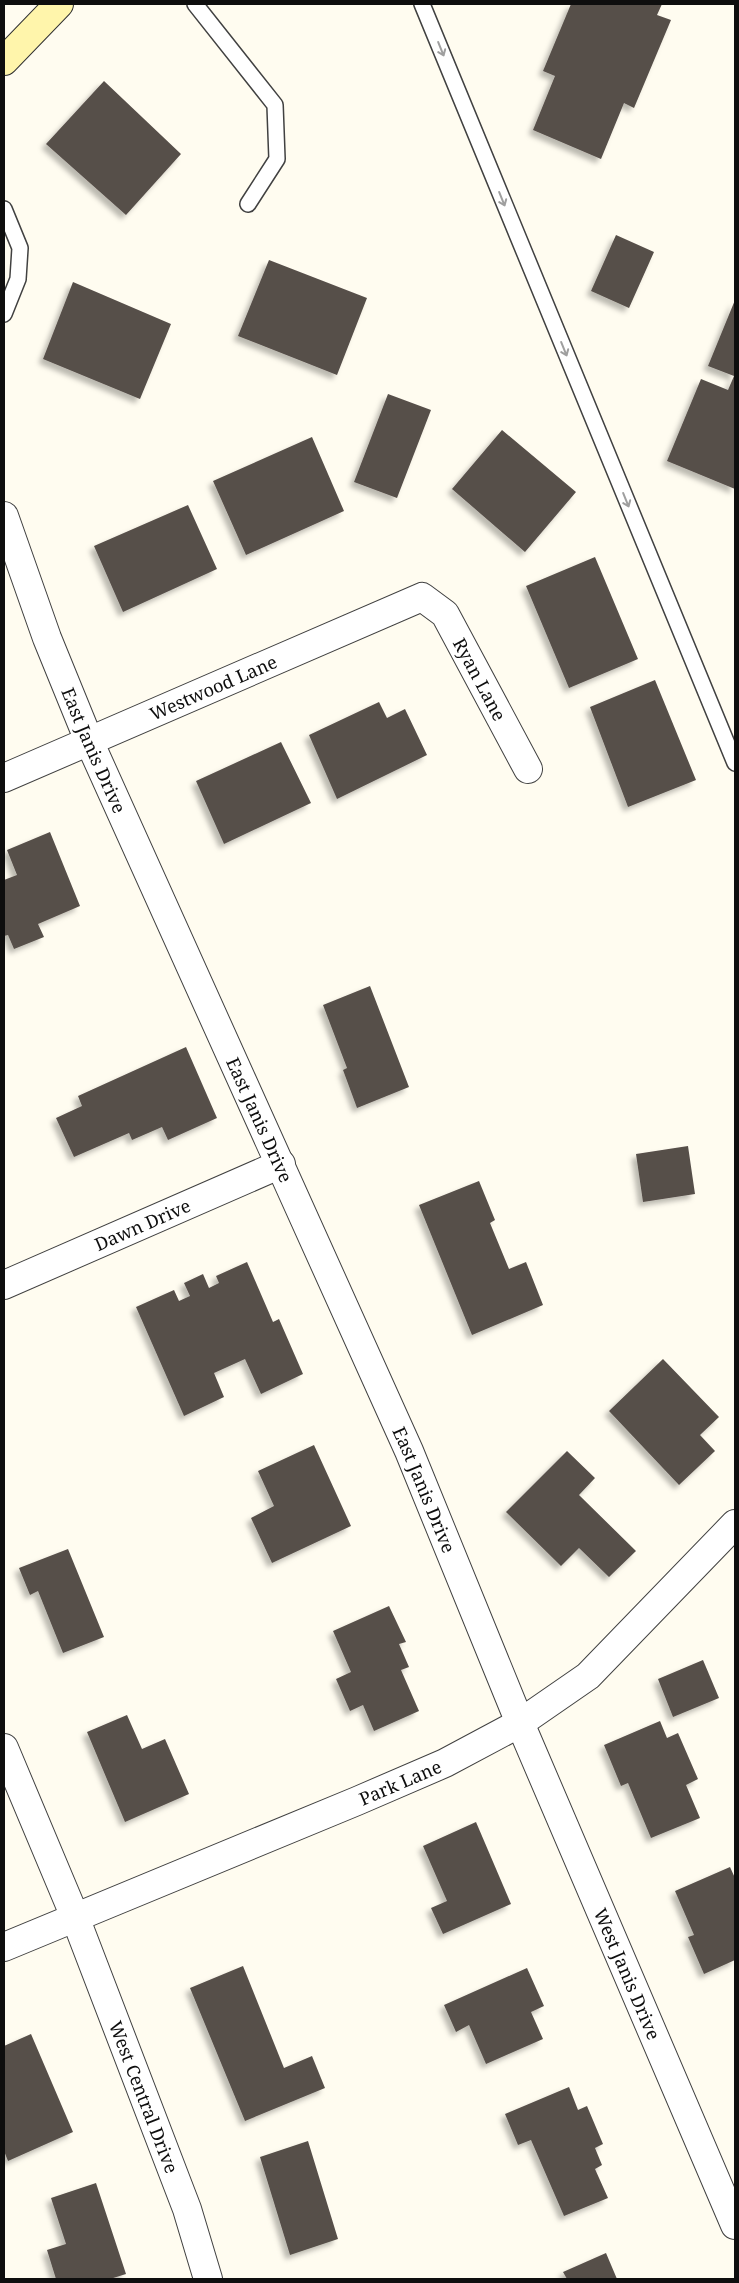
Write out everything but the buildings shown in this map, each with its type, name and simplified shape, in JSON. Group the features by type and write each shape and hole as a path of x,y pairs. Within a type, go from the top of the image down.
{"street":[{"path":"8,48 59,4"},
{"name":"East Janis Drive","path":"4,516 47,638 89,741 409,1451 520,1723"},
{"name":"Westwood Lane","path":"4,778 422,597"},
{"name":"Ryan Lane","path":"422,597 445,614 528,769"},
{"name":"Dawn Drive","path":"4,1285 281,1164"},
{"name":"Park Lane","path":"4,1947 445,1763 520,1723 588,1676 735,1524"},
{"name":"West Janis Drive","path":"520,1723 735,2225"},
{"name":"West Central Drive","path":"4,1748 75,1918 187,2209 208,2279"}],"lane":[{"path":"195,4 275,105 277,158 248,204"},
{"path":"422,4 735,763"},
{"path":"4,208 20,248 18,279 4,314"}]}
